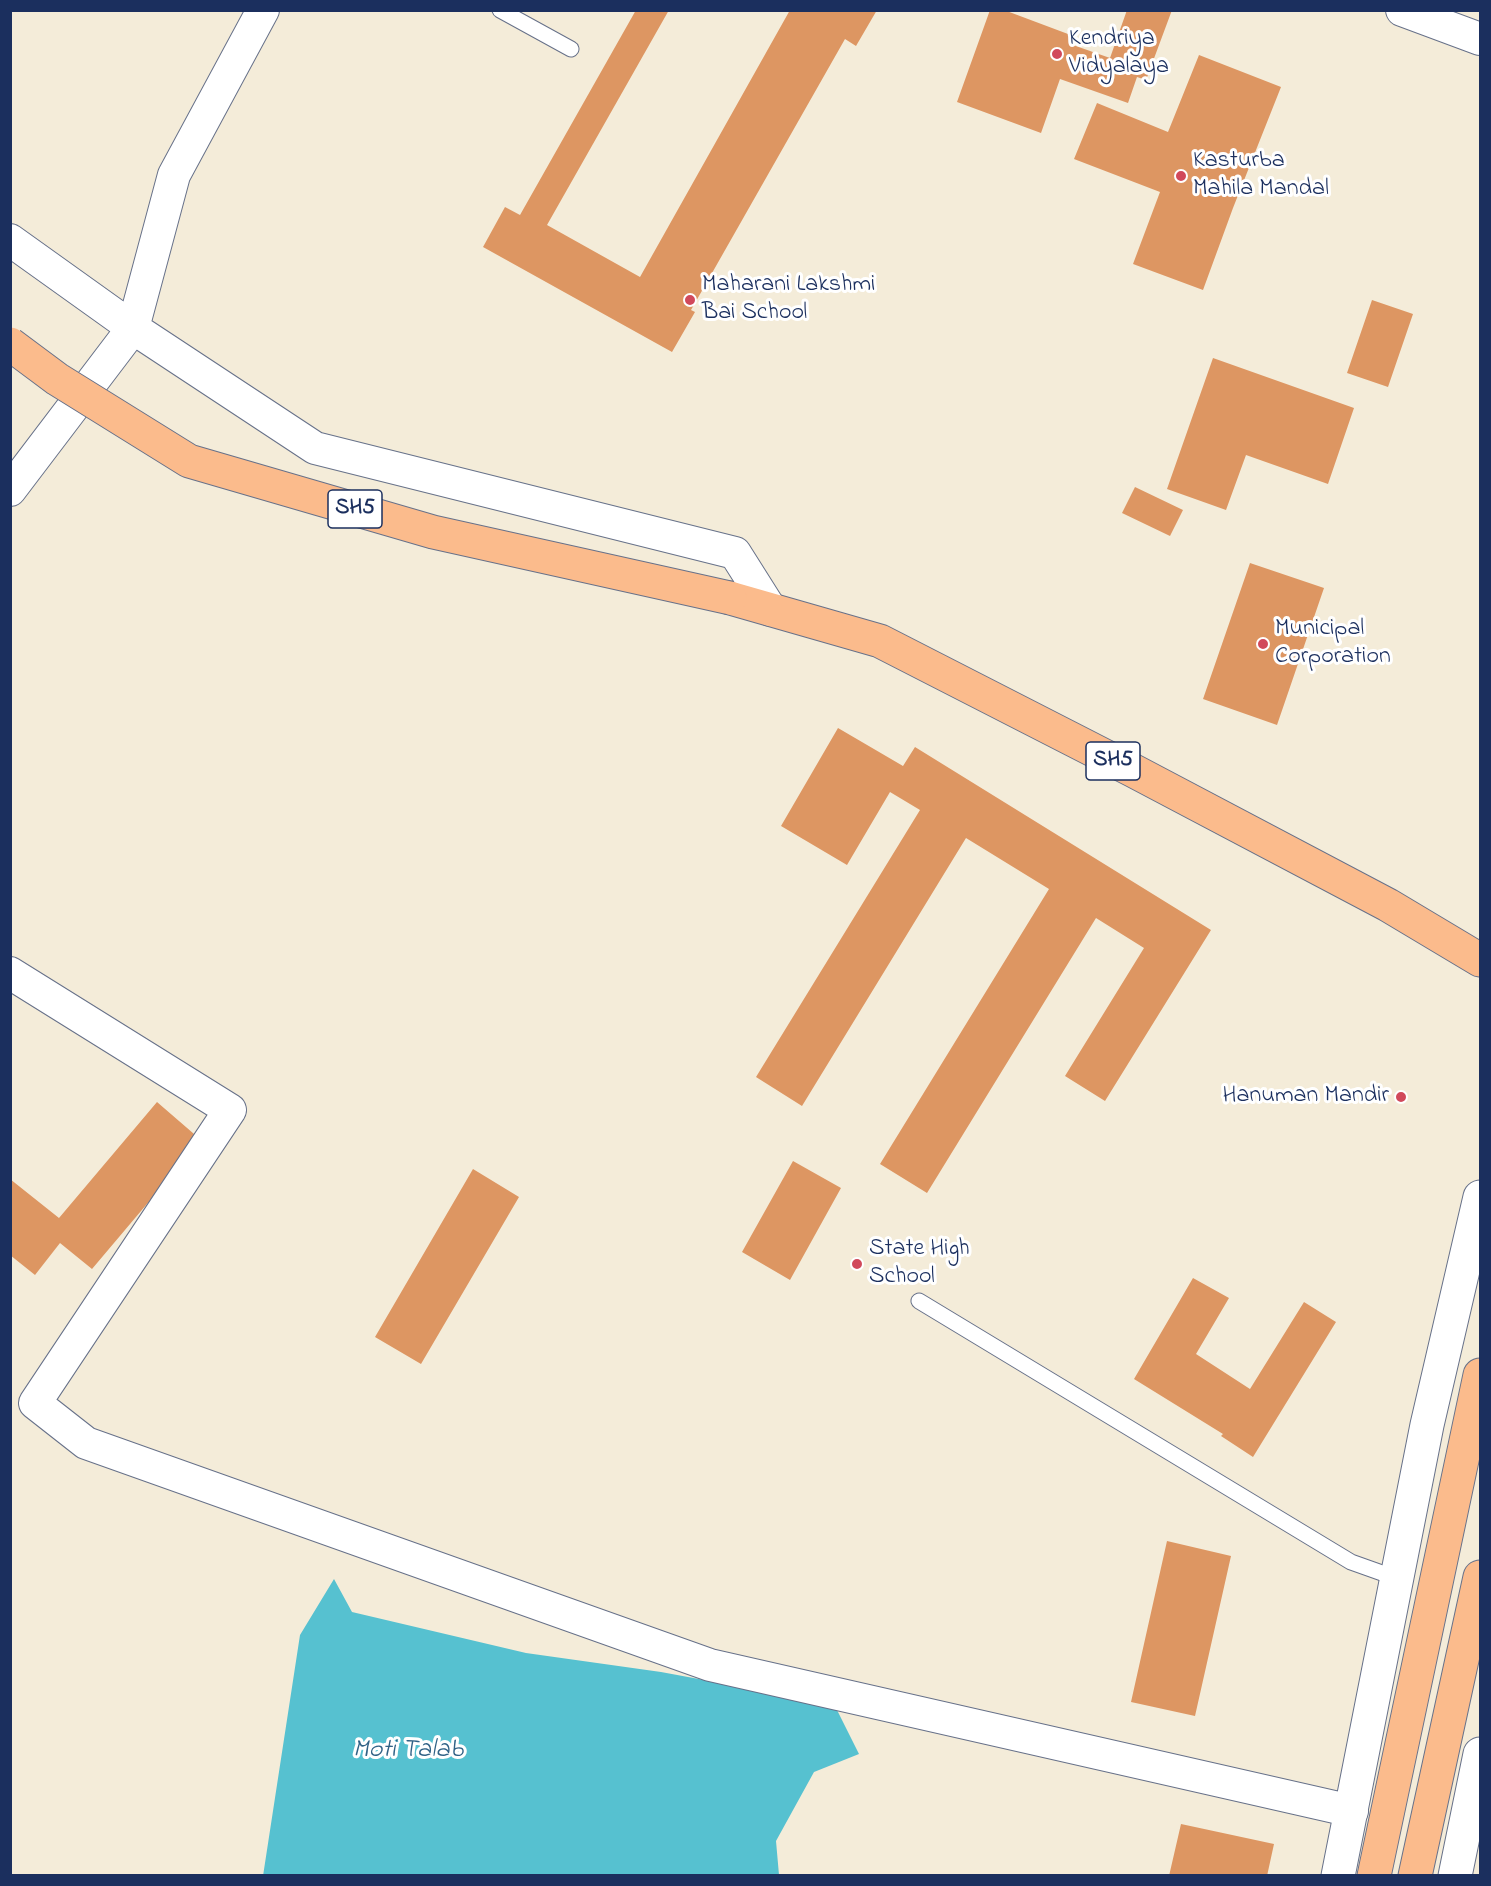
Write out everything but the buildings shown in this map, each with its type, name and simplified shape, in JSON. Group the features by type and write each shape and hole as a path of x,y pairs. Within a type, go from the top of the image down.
{"main road":[{"name":"SH5","path":"10,344 57,379 189,461 433,532 730,598 880,641 1377,899 1480,960"},
{"path":"1374,1875 1480,1375"},
{"path":"1415,1875 1480,1577"}],"street":[{"path":"10,490 133,328 174,175 263,10"},
{"path":"1402,10 1480,39"},
{"path":"10,240 133,328 315,448 735,553 771,610"},
{"path":"10,973 230,1110 34,1403 86,1443 710,1665 1352,1810"},
{"path":"1338,1875 1427,1425 1480,1197"},
{"path":"1455,1875 1480,1754"}],"lane":[{"path":"500,10 571,49"},
{"path":"919,1301 1351,1562 1396,1578"}],"water":[{"name":"Moti Talab","path":"334,1579 352,1612 526,1653 661,1672 834,1704 859,1754 814,1772 776,1841 779,1875 263,1876 300,1635"}],"place":[{"name":"Kendriya Vidyalaya","path":"1057,54"},
{"name":"Kasturba Mahila Mandal","path":"1181,176"},
{"name":"Maharani Lakshmi Bai School","path":"690,300"},
{"name":"Municipal Corporation","path":"1263,644"},
{"name":"Hanuman Mandir","path":"1401,1097"},
{"name":"State High School","path":"857,1264"}]}
